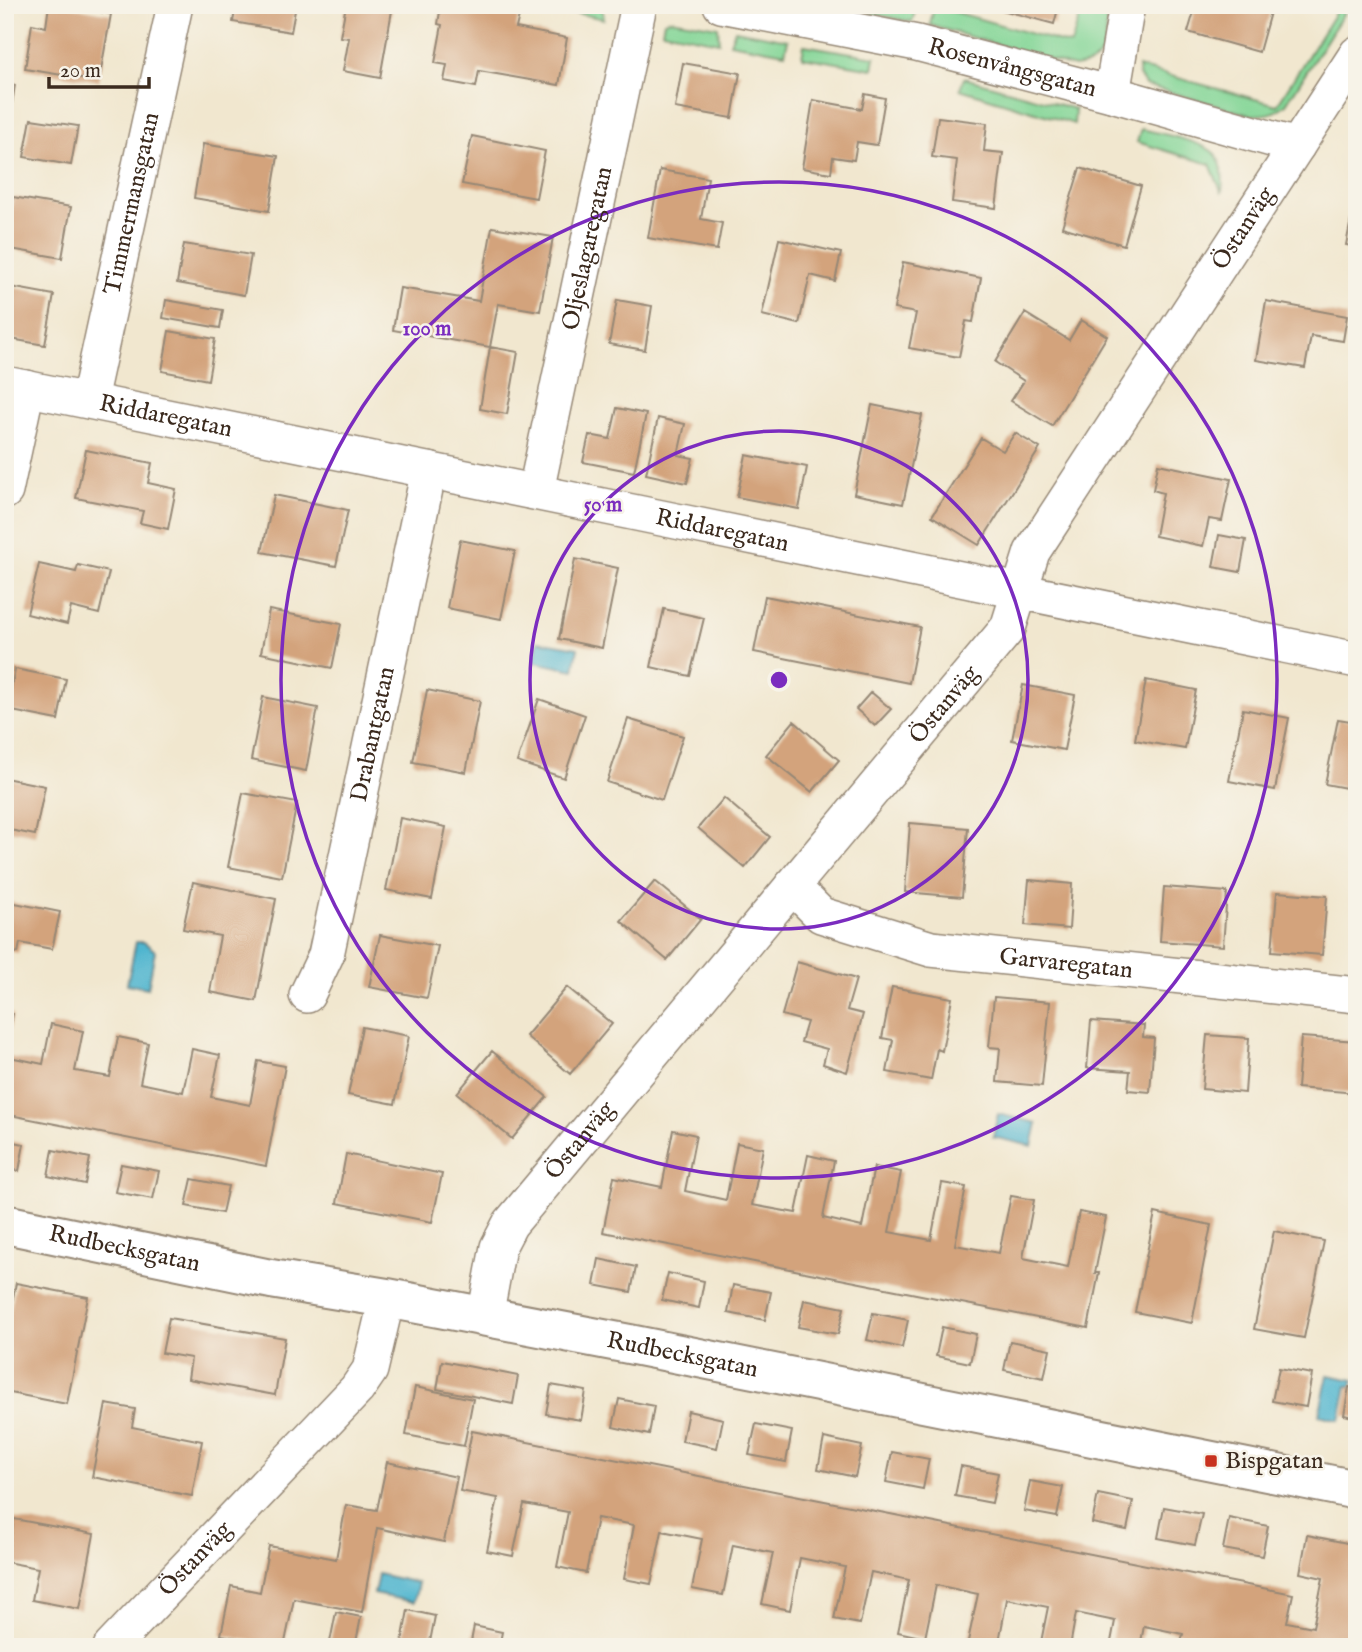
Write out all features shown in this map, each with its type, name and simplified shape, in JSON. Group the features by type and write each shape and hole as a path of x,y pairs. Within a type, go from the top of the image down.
{"street":[{"name":"Timmermansgatan","path":"89,400 175,5"},
{"name":"Oljeslagaregatan","path":"536,491 639,5"},
{"name":"Rosenvångsgatan","path":"721,5 917,43 1297,146"},
{"path":"1112,94 1127,5"},
{"name":"Östanväg","path":"485,1317 498,1247 510,1224 1008,628 1032,552 1357,54"},
{"name":"Riddaregatan","path":"16,386 1357,660"},
{"path":"5,491 16,386"},
{"name":"Drabantgatan","path":"307,995 326,955 429,470"},
{"name":"Garvaregatan","path":"792,886 821,915 931,949 1357,995"},
{"name":"Rudbecksgatan","path":"5,1224 271,1279 629,1344 1357,1490"},
{"name":"Östanväg","path":"111,1647 357,1389 370,1370 387,1298"}],"green space":[{"path":"537,5 597,5 603,12 604,19"},
{"path":"832,5 917,5 912,22"},
{"path":"1083,5 1105,5 1105,42 1096,60 1074,67 930,25 934,6 1071,45"},
{"path":"1340,5 1349,5 1286,104 1273,112 1250,115 1145,85 1139,75 1138,67 1277,105"},
{"path":"670,19 718,27 719,42 662,31 664,21"},
{"path":"735,30 788,40 785,53 730,43"},
{"path":"804,45 875,57 873,69 802,57"},
{"path":"964,78 1075,109 1074,124 960,89"},
{"path":"1141,129 1211,150 1220,164 1222,193 1210,164 1137,142"}],"water":[{"path":"538,641 578,648 574,670 534,662"},
{"path":"136,942 144,942 155,951 148,988 127,984"},
{"path":"998,1114 1037,1123 1032,1146 993,1137"},
{"path":"1328,1375 1354,1380 1352,1386 1347,1386 1340,1420 1319,1415"},
{"path":"378,1574 418,1583 414,1602 374,1594"}],"building":[{"path":"49,5 111,14 99,81 25,69 32,24 46,27"},
{"path":"236,5 296,5 291,32 233,22"},
{"path":"346,5 393,5 380,78 343,71 349,38 340,37"},
{"path":"441,5 521,7 516,28 567,38 559,85 479,71 476,87 444,81 447,65 435,63 442,25 438,24"},
{"path":"984,5 1059,5 1054,24"},
{"path":"1196,5 1272,5 1259,52 1188,32"},
{"path":"683,63 740,73 732,118 675,108"},
{"path":"5,84 15,85 12,104 5,103"},
{"path":"865,94 885,98 877,145 857,142 854,160 833,157 831,173 802,168 813,100 862,109"},
{"path":"938,117 987,123 984,151 1003,153 996,208 952,202 957,160 932,157"},
{"path":"31,119 78,126 71,165 24,157"},
{"path":"472,136 545,151 536,198 462,184"},
{"path":"203,144 278,156 269,211 194,198"},
{"path":"1080,168 1141,186 1124,245 1062,227"},
{"path":"660,170 708,178 701,219 722,223 717,250 648,238"},
{"path":"13,197 71,207 62,258 5,248"},
{"path":"1357,199 1357,247 1346,245"},
{"path":"492,227 553,237 540,311 498,304 490,347 393,330 400,288 479,301"},
{"path":"779,239 841,253 835,281 810,275 799,324 762,315"},
{"path":"184,244 251,255 244,295 177,283"},
{"path":"903,262 981,278 973,322 966,321 959,357 909,348 916,313 894,309"},
{"path":"5,286 54,295 45,345 5,338"},
{"path":"166,300 223,310 220,328 163,318"},
{"path":"617,300 652,306 645,350 609,344"},
{"path":"1266,301 1347,316 1343,341 1311,336 1305,368 1256,360"},
{"path":"1025,313 1069,340 1081,320 1107,336 1052,426 1011,401 1024,381 995,362"},
{"path":"169,331 215,339 208,380 162,371"},
{"path":"490,347 518,352 507,414 480,409"},
{"path":"872,405 922,415 903,504 854,494"},
{"path":"617,408 646,414 634,472 583,462 589,435 610,439"},
{"path":"658,418 685,424 678,455 693,458 687,483 646,474"},
{"path":"1015,433 1040,448 979,545 932,516 981,438 1003,451"},
{"path":"86,450 152,463 148,483 176,489 168,529 140,523 143,511 76,498"},
{"path":"746,455 807,467 799,509 737,497"},
{"path":"1158,464 1231,479 1222,521 1209,519 1203,546 1155,536 1163,493 1153,490"},
{"path":"274,495 348,510 336,566 262,552"},
{"path":"1219,535 1246,540 1240,572 1213,567"},
{"path":"460,540 515,551 501,619 447,608"},
{"path":"575,559 618,568 602,648 559,639"},
{"path":"39,564 76,572 78,565 109,572 99,614 71,607 67,624 27,614"},
{"path":"765,596 920,627 909,683 754,652"},
{"path":"664,609 704,618 690,676 651,667"},
{"path":"269,610 341,624 332,668 261,653"},
{"path":"15,669 66,679 58,720 7,710"},
{"path":"1146,680 1196,690 1185,749 1135,740"},
{"path":"1023,685 1075,695 1064,750 1012,740"},
{"path":"427,690 480,701 466,772 413,762"},
{"path":"871,692 891,709 875,726 856,709"},
{"path":"263,697 318,708 306,771 251,760"},
{"path":"539,699 585,715 564,778 517,762"},
{"path":"1243,709 1289,718 1275,790 1229,781"},
{"path":"628,719 683,736 662,800 607,782"},
{"path":"1338,719 1357,722 1357,790 1325,784"},
{"path":"794,721 839,760 812,792 766,755"},
{"path":"5,778 45,786 35,835 5,829"},
{"path":"243,793 297,803 282,877 228,867"},
{"path":"724,798 770,837 745,868 698,828"},
{"path":"400,818 446,827 432,899 386,890"},
{"path":"910,823 968,828 962,897 905,892"},
{"path":"1029,880 1072,884 1069,929 1025,925"},
{"path":"655,881 701,919 667,960 621,921"},
{"path":"193,882 276,899 256,1001 210,992 220,936 183,929"},
{"path":"1164,887 1227,892 1223,946 1160,941"},
{"path":"1277,892 1327,896 1322,955 1272,951"},
{"path":"5,901 60,912 52,949 20,943 18,953 5,950"},
{"path":"380,935 438,946 427,998 369,987"},
{"path":"797,962 856,979 847,1010 863,1014 847,1072 823,1064 827,1049 801,1042 807,1022 782,1015"},
{"path":"567,987 612,1024 570,1074 526,1036"},
{"path":"892,987 952,998 942,1051 937,1049 931,1080 887,1072 893,1040 882,1038"},
{"path":"994,997 1050,1002 1042,1086 997,1082 1000,1048 989,1047"},
{"path":"5,1012 13,1014 6,1047 5,1046"},
{"path":"1091,1021 1144,1025 1143,1037 1154,1038 1150,1092 1128,1090 1130,1071 1087,1068"},
{"path":"51,1024 83,1031 75,1071 110,1077 118,1037 148,1043 140,1083 183,1092 192,1049 220,1055 211,1097 250,1105 258,1061 285,1066 266,1166 5,1114 5,1056 43,1064"},
{"path":"362,1027 409,1036 395,1104 348,1095"},
{"path":"1207,1035 1249,1038 1245,1093 1202,1089"},
{"path":"1301,1037 1357,1041 1357,1093 1297,1088"},
{"path":"492,1051 547,1097 512,1139 457,1093"},
{"path":"673,1130 696,1135 685,1191 726,1200 737,1143 763,1148 752,1205 796,1213 808,1155 834,1161 823,1218 862,1227 874,1167 901,1172 889,1232 931,1240 942,1183 966,1187 955,1245 999,1253 1011,1196 1034,1200 1023,1258 1068,1267 1079,1212 1106,1217 1088,1328 603,1232 614,1177 662,1187"},
{"path":"5,1140 24,1144 19,1171 5,1168"},
{"path":"53,1150 90,1158 85,1184 48,1176"},
{"path":"346,1154 442,1174 432,1222 337,1203"},
{"path":"121,1164 159,1171 153,1199 115,1192"},
{"path":"192,1179 228,1186 222,1213 186,1206"},
{"path":"1155,1213 1211,1225 1192,1323 1135,1312"},
{"path":"1274,1231 1324,1241 1304,1338 1254,1329"},
{"path":"599,1259 636,1267 631,1292 594,1285"},
{"path":"668,1273 704,1281 699,1308 662,1300"},
{"path":"16,1283 88,1297 67,1404 5,1392 5,1336"},
{"path":"733,1285 771,1292 765,1320 728,1313"},
{"path":"804,1300 844,1308 838,1334 798,1327"},
{"path":"873,1313 908,1320 902,1348 867,1340"},
{"path":"169,1318 285,1338 275,1395 188,1379 191,1358 162,1353"},
{"path":"942,1327 976,1334 970,1363 936,1356"},
{"path":"1010,1341 1050,1349 1044,1378 1004,1370"},
{"path":"442,1361 518,1376 513,1404 437,1389"},
{"path":"1279,1368 1312,1374 1306,1407 1272,1401"},
{"path":"551,1385 586,1391 581,1420 546,1414"},
{"path":"415,1387 473,1399 464,1446 406,1435"},
{"path":"1349,1387 1357,1388 1357,1418 1344,1415"},
{"path":"619,1399 654,1406 649,1435 613,1427"},
{"path":"106,1404 135,1409 132,1427 202,1441 192,1496 92,1477"},
{"path":"688,1411 723,1419 717,1448 682,1441"},
{"path":"756,1424 792,1431 786,1462 749,1455"},
{"path":"472,1431 1293,1594 1287,1622 1313,1627 1323,1578 1300,1573 1307,1535 1357,1545 1357,1629 1353,1647 1246,1647 1211,1640 1210,1647 1180,1647 1183,1634 1144,1626 1140,1647 1110,1647 1115,1621 1076,1613 1070,1647 1040,1647 1048,1607 1007,1599 998,1647 970,1647 967,1646 978,1594 936,1585 925,1638 898,1632 909,1580 871,1572 860,1624 834,1619 845,1567 800,1558 790,1610 762,1604 773,1553 733,1545 723,1595 692,1589 702,1539 662,1531 651,1584 624,1579 634,1525 597,1518 586,1573 557,1567 568,1512 524,1504 513,1556 487,1551 498,1498 460,1491"},
{"path":"824,1438 862,1446 855,1477 818,1469"},
{"path":"892,1452 929,1459 923,1489 886,1482"},
{"path":"387,1462 457,1477 444,1542 377,1528 362,1612 294,1599 284,1647 221,1635 231,1586 260,1592 269,1546 336,1559 346,1505 377,1510"},
{"path":"961,1466 998,1473 992,1503 955,1496"},
{"path":"1030,1481 1063,1487 1057,1517 1024,1511"},
{"path":"1098,1494 1133,1501 1127,1530 1092,1523"},
{"path":"1164,1507 1202,1514 1195,1545 1158,1538"},
{"path":"1229,1518 1268,1526 1262,1556 1223,1549"},
{"path":"14,1519 94,1534 80,1609 32,1600 38,1568 6,1562"},
{"path":"408,1610 435,1616 429,1647 401,1647"},
{"path":"336,1612 361,1617 355,1647 329,1647"},
{"path":"474,1626 502,1632 499,1647 470,1647"},
{"path":"543,1641 565,1645 565,1647 542,1647"}],"place":[{"name":"Bispgatan","path":"1211,1461"}]}
